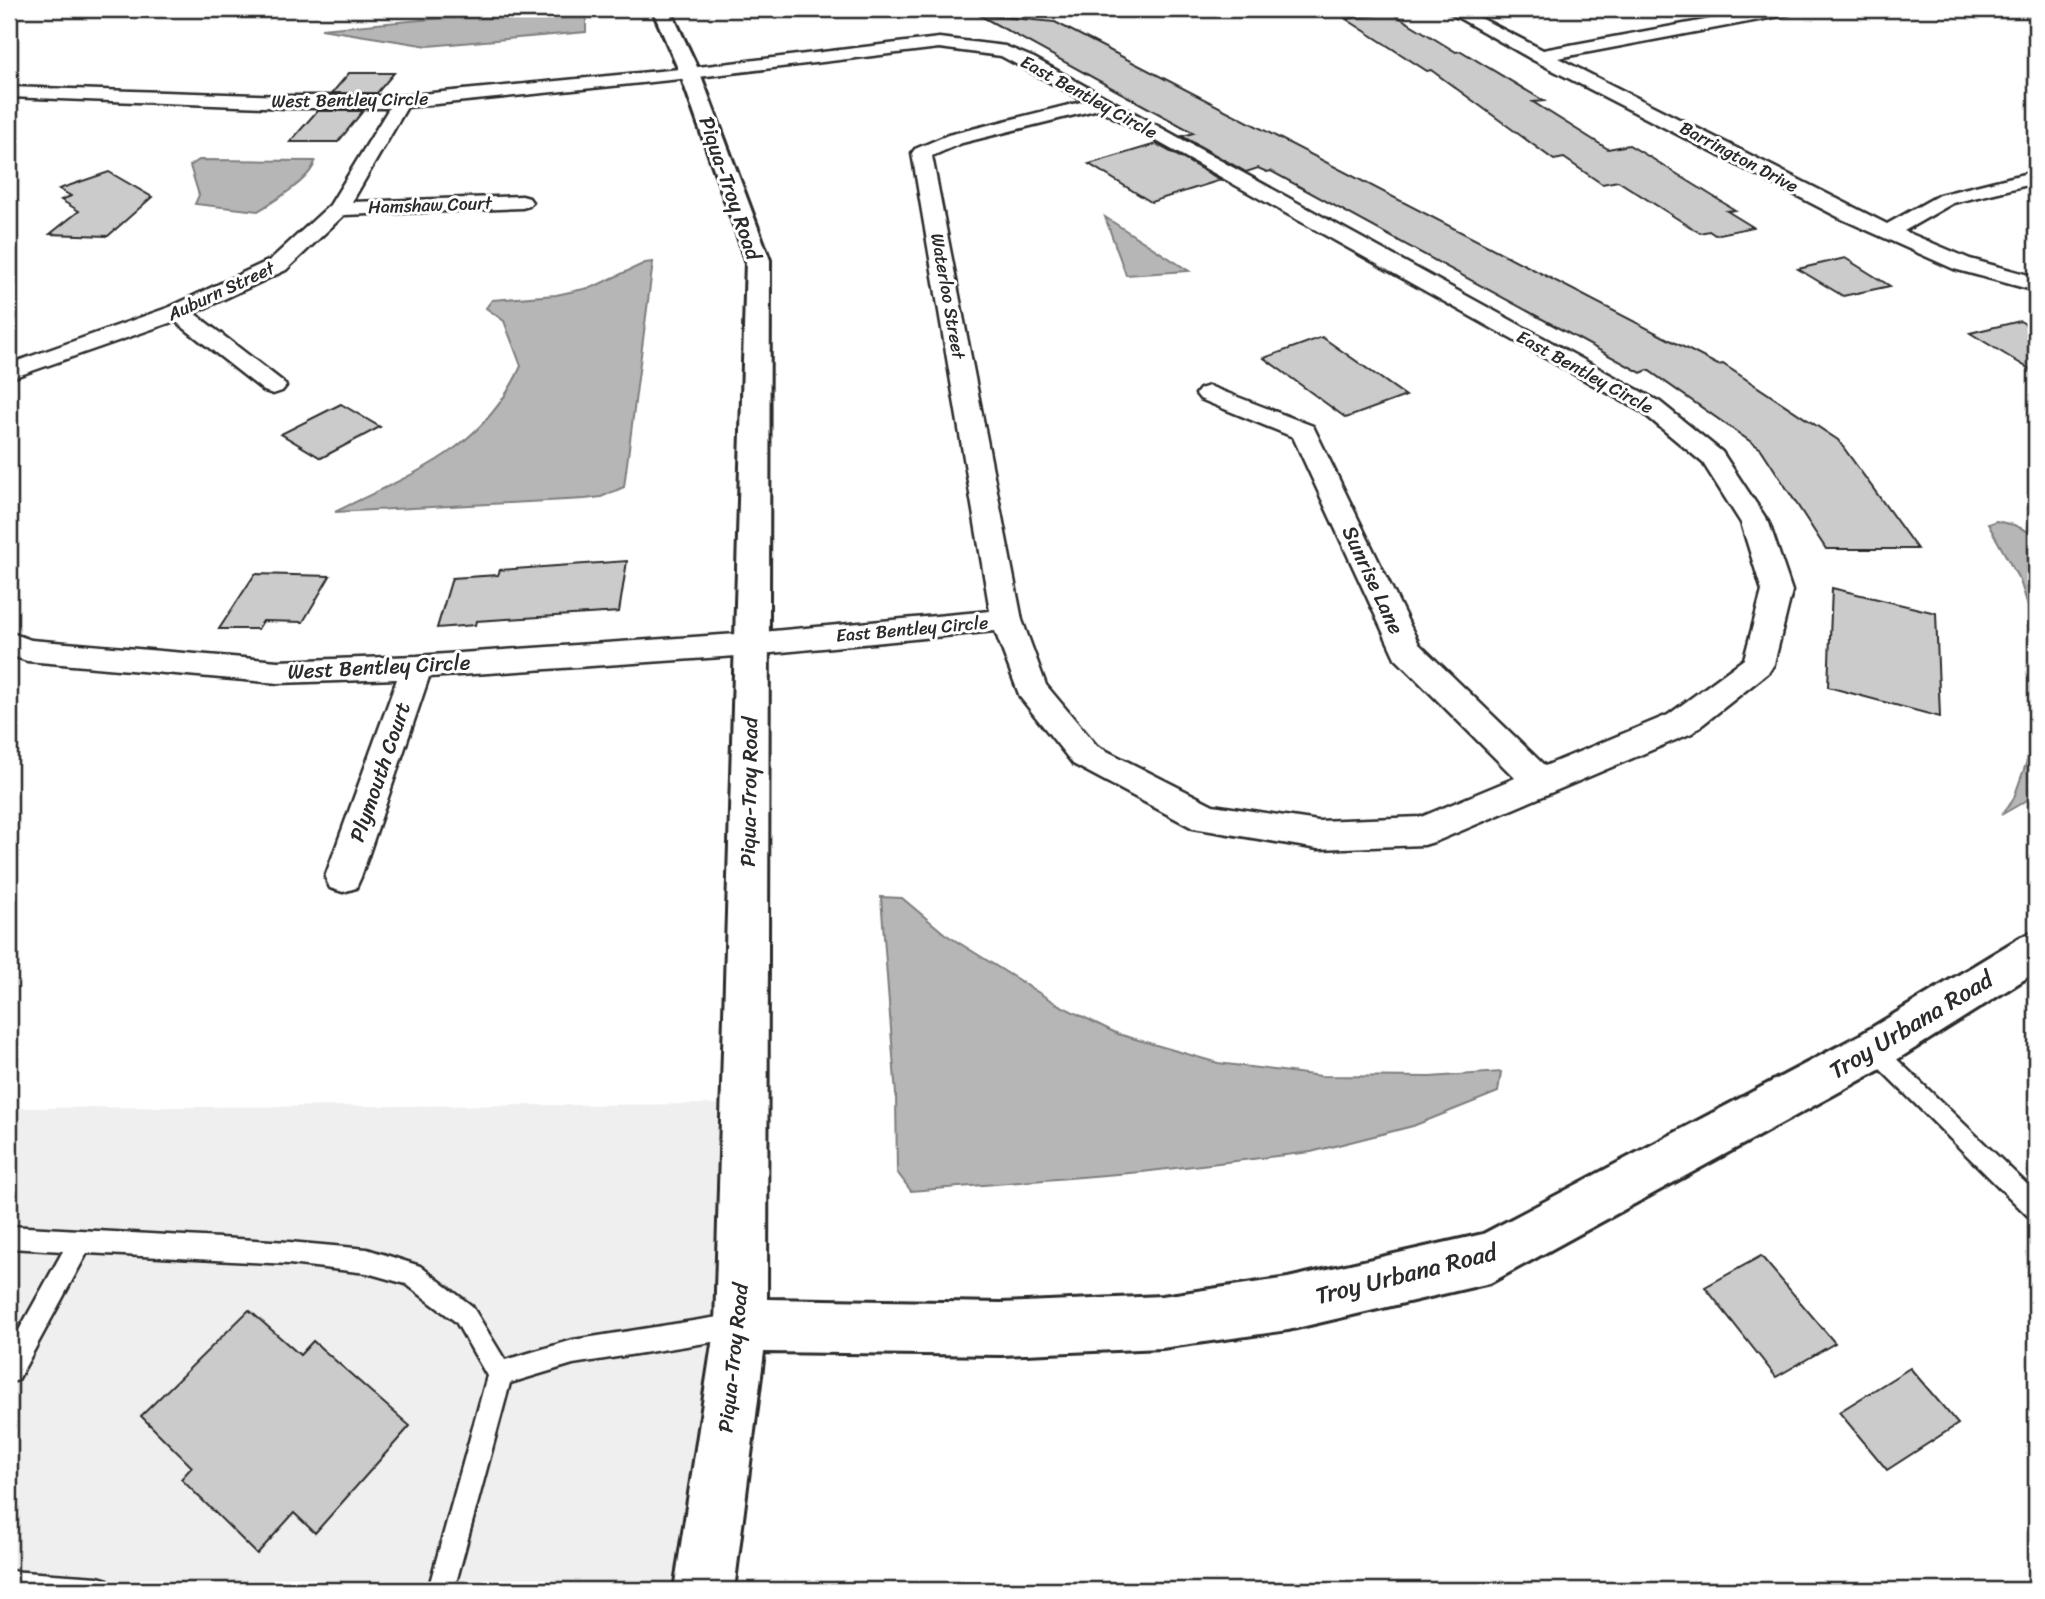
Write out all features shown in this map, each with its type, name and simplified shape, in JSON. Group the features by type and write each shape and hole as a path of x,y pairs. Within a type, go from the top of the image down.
{"street":[{"name":"Piqua-Troy Road","path":"661,9 690,73 758,260 741,1325 704,1590"},
{"name":"Barrington Drive","path":"1451,9 1539,56 1702,136 1849,215 1962,264 2036,284"},
{"path":"1539,56 1790,9"},
{"name":"East Bentley Circle","path":"690,73 949,43 1004,51 1028,62 1651,407 1713,458 1755,523 1777,591 1758,664 1680,724 1424,831 1318,835 1206,818 1085,755 1031,689 1007,620 751,644"},
{"name":"West Bentley Circle","path":"9,92 288,102 401,102 690,73"},
{"path":"100,94 177,80"},
{"path":"250,83 263,85 288,102"},
{"name":"Auburn Street","path":"9,372 177,312 278,265 338,209 401,102"},
{"name":"Waterloo Street","path":"1007,620 922,153 955,139 1099,103"},
{"path":"1889,231 1946,199 2036,177"},
{"name":"Hamshaw Court","path":"338,209 522,202"},
{"path":"177,312 272,386"},
{"name":"Sunrise Lane","path":"1209,394 1304,432 1406,650 1540,782"},
{"name":"West Bentley Circle","path":"15,651 278,672 417,667 751,644"},
{"name":"Plymouth Court","path":"343,877 417,667"},
{"name":"Troy Urbana Road","path":"741,1325 1001,1329 1162,1322 1288,1304 1490,1258 1874,1050 2036,950"}],"lane":[{"path":"1874,1050 2036,1208"},
{"path":"9,1237 354,1259 412,1274 464,1314 500,1374 441,1590"},
{"path":"9,1371 81,1241"},
{"path":"500,1374 573,1352 741,1325"},
{"path":"9,1584 98,1590"}],"shaded area":[{"path":"544,9 586,9 586,32 428,46 321,29"},
{"path":"199,160 315,161 300,182 258,211 195,204 199,195 190,166"},
{"path":"1105,217 1189,271 1126,275"},
{"path":"653,262 624,487 601,497 585,499 335,512 443,456 487,419 505,395 521,366 504,321 486,308 492,300 556,295 593,287 645,263"},
{"path":"1996,521 2014,525 2036,535 2036,630 2020,581 1988,524"},
{"path":"2036,736 2036,795 2001,815 2013,800"},
{"path":"881,897 902,898 945,934 1055,1003 1118,1034 1218,1063 1321,1076 1430,1077 1501,1072 1498,1092 1413,1126 1311,1152 1142,1172 911,1191 897,1172 896,1095"},
{"path":"744,1104 741,1325 704,1590 9,1590 9,1108"}],"building":[{"path":"1392,13 1544,101 1533,102 1608,149 1629,145 1653,159 1735,210 1727,211 1753,227 1715,235 1709,231 1700,233 1618,181 1602,184 1564,158 1554,160 1431,70 1427,71 1346,19"},
{"path":"979,15 1055,22 1718,365 1723,364 1838,440 1917,549 1826,549 1761,449 1648,370 1641,373 1271,171 1258,168 1246,172 1182,136 1194,133"},
{"path":"349,73 394,73 377,93 332,93"},
{"path":"317,111 363,111 338,142 290,142"},
{"path":"1156,144 1221,180 1151,202 1089,164"},
{"path":"109,172 152,197 108,236 50,234 79,211 61,200 71,196 59,189"},
{"path":"1845,258 1890,286 1843,296 1798,269"},
{"path":"2020,321 2036,330 2036,373 1970,333"},
{"path":"1322,337 1406,396 1346,418 1264,358"},
{"path":"341,404 380,427 321,458 281,434"},
{"path":"627,561 619,612 476,621 475,625 437,628 452,578 498,575 500,570"},
{"path":"255,574 330,576 303,622 263,621 258,629 219,629"},
{"path":"1832,588 1936,613 1940,717 1828,687"},
{"path":"1761,1256 1835,1343 1776,1377 1705,1287"},
{"path":"249,1310 300,1355 313,1341 410,1426 315,1533 294,1513 257,1554 181,1479 192,1467 141,1416"},
{"path":"1910,1368 1958,1424 1887,1470 1839,1412"}]}
